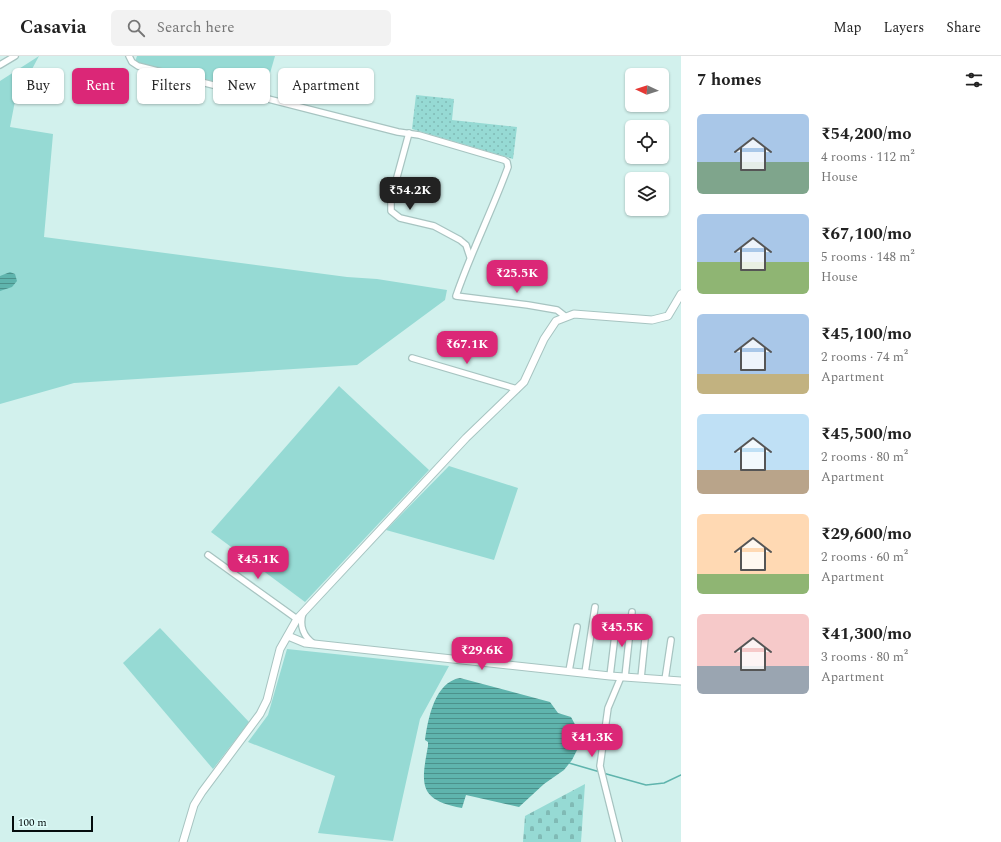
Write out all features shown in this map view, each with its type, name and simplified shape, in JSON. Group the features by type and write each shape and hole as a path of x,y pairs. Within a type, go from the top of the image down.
{"street":[{"path":"0,65 15,56"},
{"path":"129,56 132,62 138,66 408,133 420,134 494,156 507,162 504,176 481,234 470,257 456,296 557,310 566,317"},
{"path":"408,133 391,199 391,211 400,218 434,226 460,240 466,245 470,257"},
{"path":"183,842 194,805 198,798 260,714 267,700 280,649 297,619 462,442 524,382 544,339 556,321 574,314 592,314 652,320 668,316 681,294"},
{"path":"412,358 517,389"},
{"path":"208,555 297,619"},
{"path":"585,673 595,607"},
{"path":"305,609 302,616 302,627 308,638 315,644"},
{"path":"619,842 600,766 608,708 623,677 632,612"},
{"path":"610,676 617,618"},
{"path":"569,671 577,627"},
{"path":"288,636 305,643 610,676 681,681"},
{"path":"641,678 646,639"},
{"path":"665,680 671,640"}],"green space":[{"path":"39,56 33,68 20,68"},
{"path":"137,56 275,56 270,73 270,68 213,68 213,81 205,79 205,68 159,68 135,62"},
{"path":"12,73 12,104 14,104 10,127 53,134 44,237 347,277 377,279 447,290 445,300 357,365 74,383 0,404 0,81"},
{"path":"416,95 454,99 452,120 517,127 513,159 412,129"},
{"path":"339,386 429,470 305,602 211,532"},
{"path":"449,466 518,488 494,560 386,530"},
{"path":"160,628 249,722 213,769 123,663"},
{"path":"287,649 449,666 420,719 393,841 318,833 335,776 248,742 268,715"},
{"path":"585,784 581,842 523,842 525,816"}],"shaded area":[{"path":"10,272 15,274 17,281 12,287 0,291 0,276"},
{"path":"460,678 550,702 558,713 571,717 579,732 579,746 572,760 564,770 544,784 519,807 466,795 462,808 448,805 437,800 430,795 426,788 424,771 428,742 425,740 428,722 434,702 444,686 451,681"}],"waterway":[{"path":"569,763 600,772"},
{"path":"603,773 646,785 664,783 681,775"}]}
